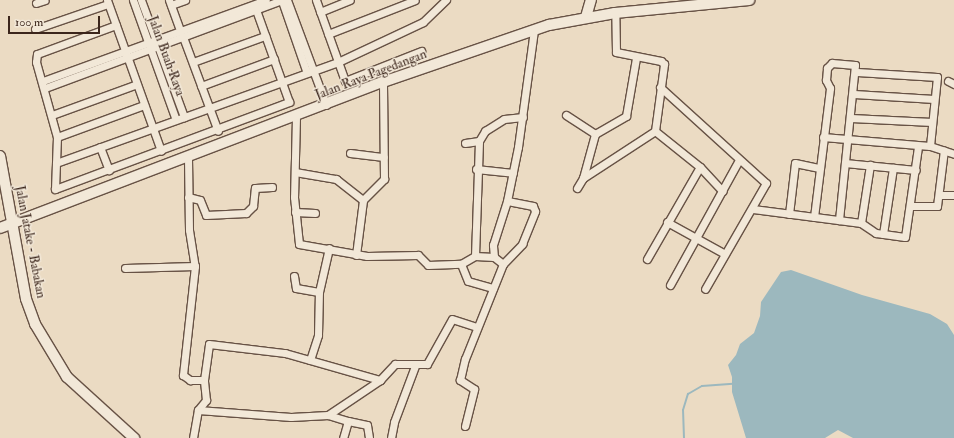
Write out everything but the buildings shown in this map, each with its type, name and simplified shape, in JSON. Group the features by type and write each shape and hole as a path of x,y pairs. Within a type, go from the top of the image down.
{"street":[{"path":"36,3 45,0"},
{"name":"Jalan Buah Raya","path":"133,0 176,120"},
{"name":"Jalan Buah Raya","path":"141,0 184,117"},
{"path":"185,0 170,3 218,131"},
{"path":"182,34 266,0"},
{"path":"44,85 182,34 284,0 310,72 326,105"},
{"path":"316,0 345,82 421,51"},
{"path":"320,12 350,0"},
{"path":"328,34 413,0"},
{"path":"56,163 338,62 423,22 446,0"},
{"path":"586,17 591,0"},
{"name":"Jalan Raya Pagedangan","path":"0,228 296,117 383,82 534,30 586,17 675,4 749,0"},
{"path":"35,29 107,2 160,151"},
{"path":"116,25 38,54 36,62 44,85 57,137 54,187 57,190 218,131 290,102 256,10"},
{"path":"615,13 616,52 636,58 663,62 655,131"},
{"path":"494,257 492,245 507,201 523,117 534,30"},
{"path":"193,62 266,36"},
{"path":"584,178 594,134 626,116 636,58"},
{"path":"201,86 274,59"},
{"path":"814,217 830,88 826,78 828,65 856,65 857,72 839,220"},
{"path":"857,72 936,77 930,146"},
{"path":"356,255 363,200 368,192 383,182 383,82"},
{"path":"52,115 137,84"},
{"path":"660,87 766,183 753,209 704,289"},
{"path":"854,94 934,99"},
{"path":"57,137 144,106"},
{"path":"566,115 594,134"},
{"path":"296,117 295,172 296,212 299,244 329,248 356,255 418,255 428,265 461,264 475,256 494,257 503,264"},
{"path":"475,256 476,169 479,141 485,131 504,119 523,117"},
{"path":"851,118 932,122"},
{"path":"655,131 700,167 722,191"},
{"path":"577,188 584,178 655,131"},
{"path":"823,137 918,147 930,146 954,154"},
{"path":"465,143 479,141"},
{"path":"100,147 109,170"},
{"path":"753,209 860,223 883,234 907,236 918,147"},
{"path":"911,206 937,206 940,195 944,150"},
{"path":"350,154 384,157"},
{"name":"Jalan Jatake - Babakan","path":"0,156 26,299 54,359 82,392 134,438"},
{"path":"188,158 188,230 195,266 183,375 190,380 204,380"},
{"path":"670,285 739,160"},
{"path":"789,214 795,163 819,168"},
{"path":"845,163 916,170"},
{"path":"860,223 870,165"},
{"path":"647,260 667,222 700,167"},
{"path":"883,234 893,168"},
{"path":"476,169 513,173"},
{"path":"295,172 336,179 363,200"},
{"path":"188,197 200,200 206,215 246,213 253,206 255,188 272,186"},
{"path":"940,195 954,195"},
{"path":"465,426 474,389 461,383 460,378 477,327 503,264 522,244 534,211 533,206 507,201"},
{"path":"296,212 315,213"},
{"path":"667,222 725,254"},
{"path":"310,360 318,335 319,292 329,248"},
{"path":"461,264 468,281 494,288"},
{"path":"125,268 195,266"},
{"path":"294,276 296,288 319,292"},
{"path":"328,415 380,380 398,362 415,366 427,364 452,319 477,327"},
{"path":"192,438 198,410 206,400 204,380 209,344 270,350 380,380"},
{"path":"391,438 394,422 415,366"},
{"path":"198,410 275,416 328,415 367,425 369,438"},
{"path":"343,438 348,421"}],"water":[{"path":"791,270 862,295 930,314 947,324 954,335 954,438 853,438 838,430 825,438 746,438 732,392 732,377 728,365 736,355 740,344 754,333 760,316 761,302 781,272"}],"waterway":[{"path":"684,438 683,410 688,394 702,386 733,384"}]}
